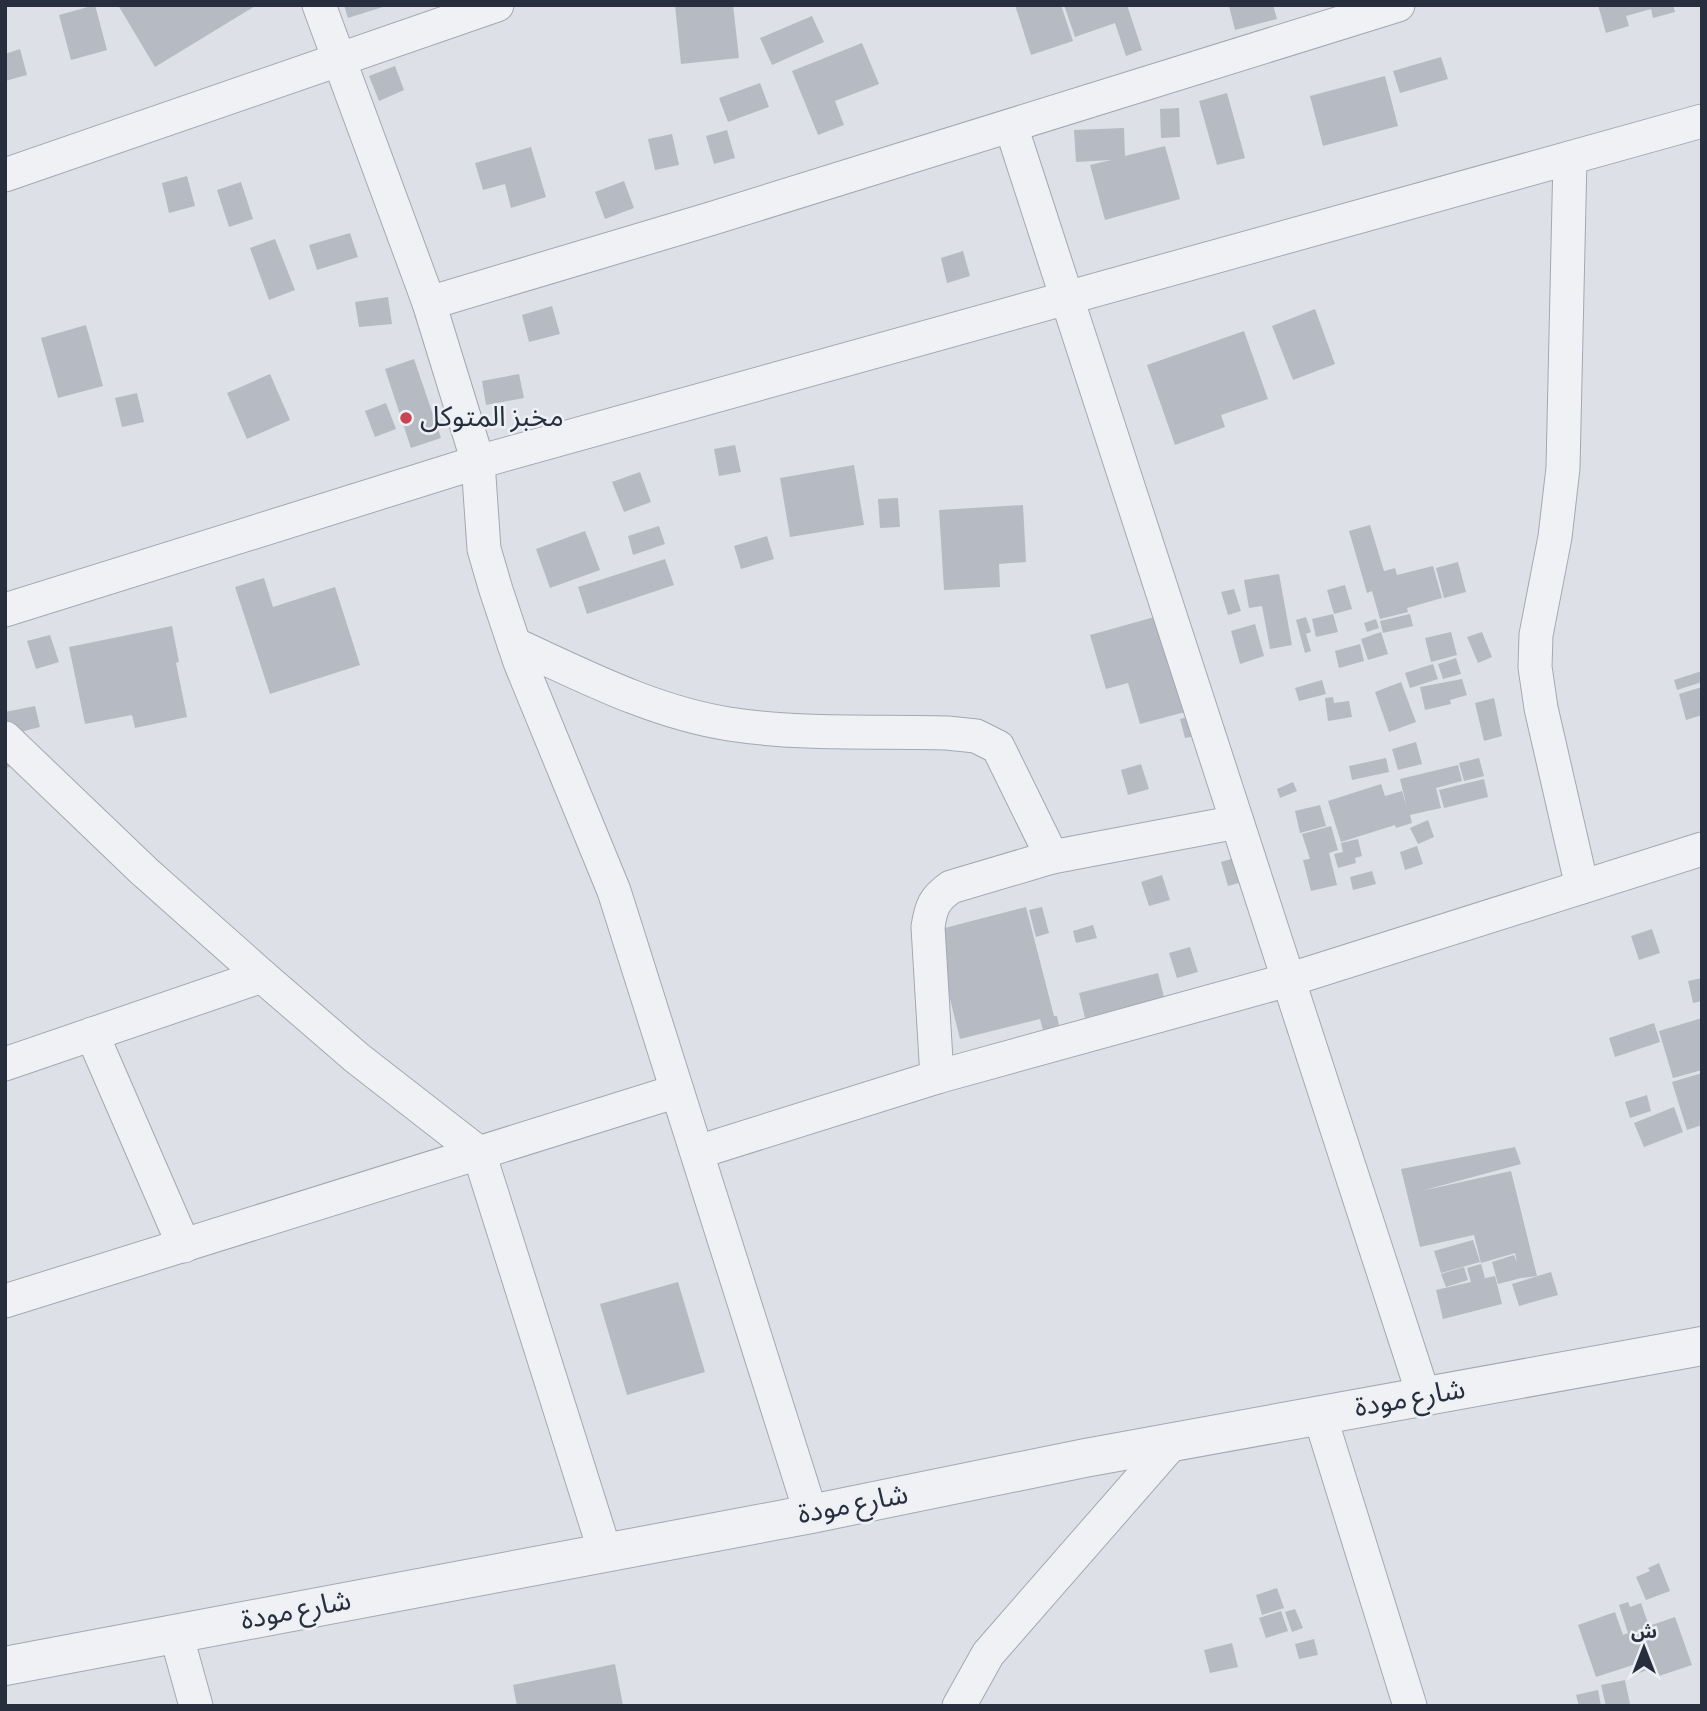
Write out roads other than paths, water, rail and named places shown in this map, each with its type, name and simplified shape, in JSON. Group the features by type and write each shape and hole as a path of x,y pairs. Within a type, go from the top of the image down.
{"street":[{"path":"319,5 429,303 478,462 484,549 514,644 614,891 811,1514"},
{"path":"5,175 497,5"},
{"path":"429,303 1398,5"},
{"path":"5,610 478,462 1702,121"},
{"path":"1011,126 1424,1397"},
{"path":"1570,158 1563,468 1555,537 1536,635 1535,667 1541,708 1582,887"},
{"path":"514,644 642,702 727,724 976,736 998,747 1052,857"},
{"path":"5,738 145,872 262,976 357,1058 479,1153 605,1552"},
{"path":"937,1077 928,927 931,908 938,896 951,887 1052,857 1237,822"},
{"path":"698,1152 937,1077 1289,980 1702,849"},
{"path":"5,1064 262,976"},
{"path":"92,1034 184,1246"},
{"path":"5,1301 677,1091"},
{"name":"شارع مودة","path":"5,1667 811,1514 1174,1441 1702,1346"},
{"path":"1320,1416 1410,1706"},
{"path":"959,1706 988,1654 1174,1441"},
{"path":"176,1634 196,1706"}],"place":[{"name":"مخبز المتوكل","path":"406,418"}]}
